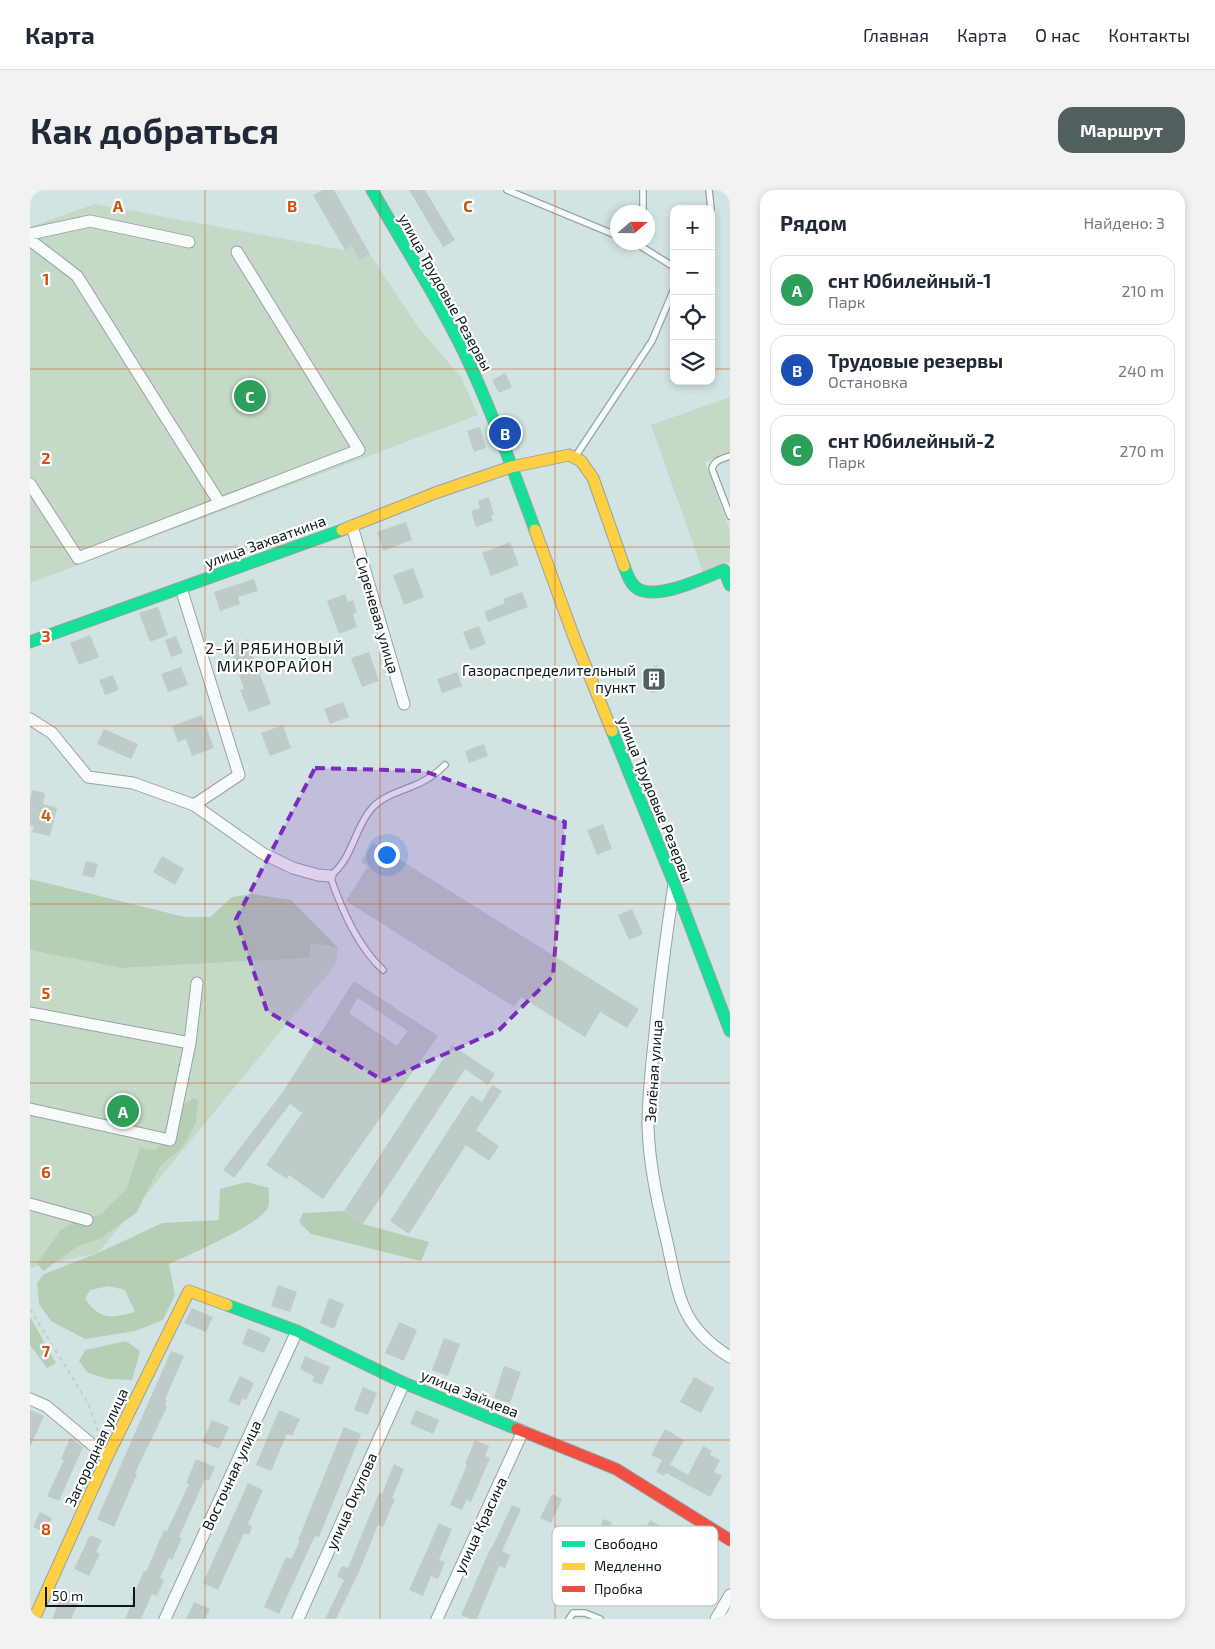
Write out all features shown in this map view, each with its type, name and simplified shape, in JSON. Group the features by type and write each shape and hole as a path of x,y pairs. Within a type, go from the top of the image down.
{"street":[{"name":"улица Трудовые Резервы","path":"372,190 454,333 488,406 575,640 674,883 730,1031"},
{"path":"30,234 90,221 189,242"},
{"path":"30,240 77,276 219,502"},
{"path":"30,484 78,558 219,502 359,450 237,252"},
{"path":"511,467 564,455 581,460 593,478 628,576 638,589 650,592 664,591 727,569 730,585"},
{"name":"улица Захваткина","path":"30,642 352,526 435,493 511,467"},
{"name":"Сиреневая улица","path":"352,526 404,704"},
{"path":"181,588 240,775 194,805"},
{"path":"30,719 52,733 88,776 133,783 194,805 262,853 293,868 330,876"},
{"name":"Зелёная улица","path":"674,883 661,975 648,1104 650,1150 657,1197 676,1286 682,1304 698,1332 709,1343 730,1357"},
{"path":"30,1109 170,1140 190,1043 197,983"},
{"path":"30,1013 190,1043"},
{"path":"30,1204 87,1220"},
{"name":"улица Зайцева","path":"189,1291 297,1331 404,1383 616,1469 708,1526"},
{"name":"Загородная улица","path":"34,1619 107,1457 189,1291"},
{"name":"Восточная улица","path":"165,1619 297,1331"},
{"name":"улица Окулова","path":"298,1619 404,1383"},
{"path":"30,1399 46,1406 107,1457"},
{"name":"улица Красина","path":"437,1619 523,1431"},
{"name":"улица Зайцева","path":"718,1532 730,1540"},
{"path":"716,1619 730,1595"}],"lane":[{"path":"507,190 610,233"},
{"path":"643,190 643,205"},
{"path":"709,190 711,205"},
{"path":"649,250 670,264"},
{"path":"575,457 652,341 671,295"},
{"path":"730,456 717,461 712,469 730,516"},
{"path":"383,970 374,962 342,908 330,876 338,870 347,857 364,820 373,807 390,796 429,778 445,765"},
{"path":"569,1619 573,1612 585,1613 600,1619"}],"path":[{"path":"30,1309 88,1403 100,1439"}],"highlighted area":[{"path":"315,768 424,771 565,822 553,976 499,1030 384,1081 267,1011 236,919"}],"green space":[{"path":"95,204 344,250 352,246 359,260 370,254 418,327 461,377 478,415 30,583 30,227"},
{"path":"730,397 730,453 705,462 730,531 730,562 703,572 651,425"},
{"path":"30,879 185,917 210,917 232,897 252,894 291,900 338,948 311,943 310,958 122,968 30,950"},
{"path":"311,943 338,948 336,964 98,1253 30,1268 30,950 122,968 310,958"},
{"path":"195,1098 198,1101 196,1123 181,1149 161,1165 137,1212 100,1239 78,1246 43,1271 37,1263 61,1230 73,1223 101,1214 126,1190 140,1148 154,1150 160,1146 173,1131 182,1105"},
{"path":"247,1182 269,1188 268,1207 253,1222 169,1264 175,1295 163,1320 135,1331 85,1339 51,1321 39,1304 37,1283 44,1274 98,1253 162,1223 219,1220 220,1189","holes":["109,1286 125,1290 135,1312 119,1316 107,1316 96,1311 85,1299 90,1290"]},
{"path":"344,1211 363,1224 429,1242 421,1261 311,1234 299,1222 303,1213"},
{"path":"30,1317 56,1363 47,1368 30,1345"},
{"path":"126,1341 140,1351 132,1380 108,1379 88,1373 79,1361 85,1350"}],"building":[{"path":"323,190 334,190 370,254 359,260 352,246 345,250 313,195"},
{"path":"409,190 425,190 455,240 443,247"},
{"path":"505,373 512,387 499,393 492,380"},
{"path":"480,427 486,448 474,452 467,431"},
{"path":"489,497 494,515 491,516 493,521 476,527 471,511 480,508 478,501"},
{"path":"406,522 412,540 383,551 377,532"},
{"path":"510,542 519,565 491,576 482,553"},
{"path":"413,568 424,597 404,605 393,575"},
{"path":"254,579 258,591 238,597 240,604 220,611 214,592"},
{"path":"522,592 528,607 488,622 484,612 505,603 503,599"},
{"path":"345,594 348,602 353,600 357,613 353,614 357,627 339,634 327,601"},
{"path":"158,607 168,635 150,642 139,613"},
{"path":"479,626 486,644 470,650 463,632"},
{"path":"90,635 99,657 79,665 70,643"},
{"path":"176,636 183,653 171,657 165,640"},
{"path":"247,639 271,704 249,712 240,690 244,689 229,646"},
{"path":"369,652 379,681 362,687 351,658"},
{"name":"Газораспределительный пункт","path":"657,665 665,688 652,693 644,670"},
{"path":"181,667 188,685 168,692 161,674"},
{"path":"457,672 462,686 442,693 437,679"},
{"path":"113,675 119,690 105,695 99,680"},
{"path":"343,702 349,717 330,724 324,709"},
{"path":"202,715 214,748 192,756 186,739 178,742 172,726"},
{"path":"283,725 291,748 270,756 261,733"},
{"path":"104,729 138,744 131,759 97,744"},
{"path":"484,744 488,756 469,763 465,751"},
{"path":"32,790 45,793 43,804 57,808 50,836 32,832 34,826 30,825 30,799"},
{"path":"603,824 612,849 597,855 587,830"},
{"path":"373,843 639,1009 627,1028 600,1012 585,1037 521,997 514,1007 346,901 368,866 361,862"},
{"path":"162,856 184,869 175,885 153,872"},
{"path":"86,861 98,864 94,878 82,875"},
{"path":"632,909 643,934 629,940 618,915"},
{"path":"354,981 438,1036 323,1199 289,1175 287,1179 266,1165 302,1113 290,1104 234,1178 223,1170 282,1093","holes":["358,998 408,1031 397,1046 349,1013"]},
{"path":"452,1045 495,1074 488,1085 465,1069 363,1224 344,1211"},
{"path":"492,1085 502,1091 476,1130 499,1146 489,1161 466,1145 409,1234 390,1221 471,1095 482,1102"},
{"path":"278,1285 297,1292 290,1312 271,1306"},
{"path":"329,1298 344,1304 334,1329 320,1323"},
{"path":"192,1308 213,1317 206,1332 184,1323"},
{"path":"399,1322 417,1330 404,1361 385,1353"},
{"path":"248,1328 271,1338 264,1353 242,1344"},
{"path":"444,1338 460,1344 448,1376 432,1370"},
{"path":"171,1351 184,1356 165,1399 167,1400 165,1406 167,1407 135,1473 137,1474 114,1527 97,1519"},
{"path":"305,1356 330,1367 322,1385 312,1381 314,1376 300,1369"},
{"path":"504,1366 521,1372 510,1403 494,1398"},
{"path":"240,1376 254,1383 246,1400 243,1398 239,1406 228,1401"},
{"path":"694,1377 714,1388 701,1413 680,1402"},
{"path":"363,1387 377,1393 368,1415 354,1410"},
{"path":"30,1410 44,1416 30,1447"},
{"path":"279,1410 300,1419 292,1436 287,1434 271,1471 256,1465"},
{"path":"416,1410 439,1420 433,1434 410,1424"},
{"path":"212,1420 229,1427 219,1449 202,1442"},
{"path":"344,1427 361,1434 319,1537 315,1536 279,1614 264,1607 286,1557 291,1559 300,1541 298,1540"},
{"path":"665,1429 684,1440 670,1465 688,1475 703,1446 712,1451 710,1455 720,1460 714,1472 722,1476 710,1497 666,1473 664,1476 656,1472 662,1460 651,1455"},
{"path":"70,1438 83,1447 59,1501 47,1496 64,1460 61,1459"},
{"path":"475,1440 489,1446 485,1456 490,1458 471,1502 467,1500 462,1510 450,1505 467,1465 465,1464"},
{"path":"196,1459 215,1467 209,1481 205,1479 179,1537 182,1538 172,1560 169,1558 160,1578 164,1580 157,1596 152,1594 141,1619 125,1619 144,1571 146,1572 164,1530 167,1531 189,1484 186,1483"},
{"path":"394,1464 404,1469 392,1498 395,1499 383,1527 378,1525 358,1574 336,1619 325,1619 344,1580 337,1576 342,1566 348,1568 379,1493 382,1494"},
{"path":"248,1483 263,1490 248,1524 252,1526 249,1535 244,1533 218,1590 203,1583"},
{"path":"552,1494 562,1499 551,1523 540,1518"},
{"path":"512,1505 521,1509 502,1551 510,1555 505,1568 499,1566 477,1619 461,1615 491,1547"},
{"path":"40,1512 52,1518 46,1533 33,1527"},
{"path":"603,1519 612,1522 611,1526 601,1526"},
{"path":"650,1520 660,1526 647,1526"},
{"path":"439,1523 452,1529 439,1560 445,1562 438,1579 431,1576 423,1596 409,1590"},
{"path":"90,1535 102,1540 96,1552 100,1554 89,1576 74,1569"},
{"path":"64,1589 81,1596 71,1619 52,1619"},
{"path":"194,1602 210,1609 205,1619 186,1619"}],"traffic: fast":[{"path":"372,190 460,344 497,427 535,530"},
{"path":"30,642 342,530"},
{"path":"624,566 633,584 638,589 647,592 681,587 724,570 730,585"},
{"path":"612,731 674,883 730,1031"},
{"path":"227,1305 297,1331 404,1383 517,1429"}],"traffic: slow":[{"path":"342,530 435,493 511,467 569,455 581,461 593,478 624,566"},
{"path":"535,530 575,640 612,731"},
{"path":"34,1619 107,1457 189,1291 227,1305"}],"traffic: jam":[{"path":"517,1429 616,1469 708,1526"},
{"path":"718,1533 730,1540"}],"place":[{"name":"снт Юбилейный-2","path":"250,396"},
{"name":"Трудовые резервы","path":"505,433"},
{"name":"Газораспределительный пункт","path":"654,679"},
{"name":"снт Юбилейный-1","path":"123,1111"}],"district":[{"name":"2-Й РЯБИНОВЫЙ МИКРОРАЙОН","path":"275,656"}]}
